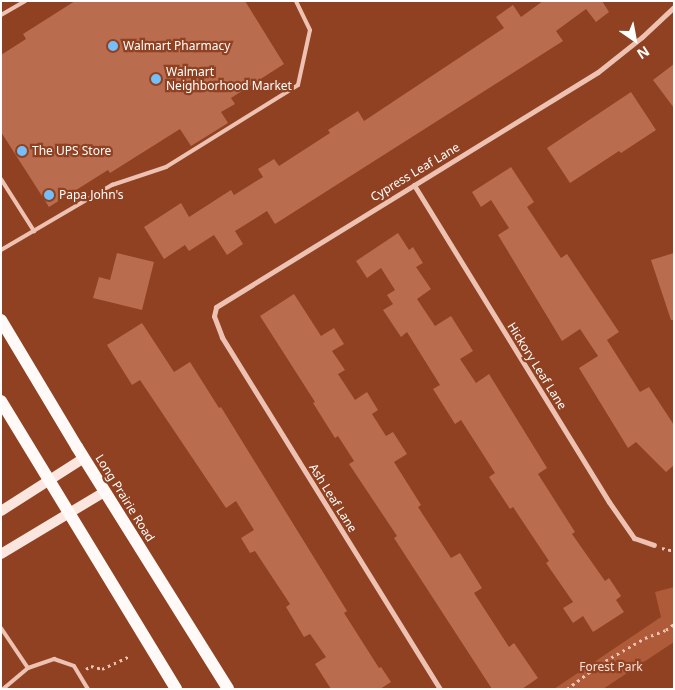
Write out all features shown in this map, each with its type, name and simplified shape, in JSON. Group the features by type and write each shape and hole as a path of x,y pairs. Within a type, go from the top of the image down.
{"main road":[{"name":"Long Prairie Road","path":"1,320 104,492 228,689"},
{"path":"1,401 176,689"},
{"path":"1,511 84,458"},
{"path":"1,554 104,492"}],"street":[{"name":"Cypress Leaf Lane","path":"214,316 216,307 225,300 598,72 630,47 674,7"},
{"name":"Hickory Leaf Lane","path":"414,185 609,502 634,538 654,545"},
{"name":"Ash Leaf Lane","path":"214,316 222,338 440,689"}],"lane":[{"path":"1,15 25,1"},
{"path":"1,250 112,185 166,167 298,85 310,30 296,1"},
{"path":"1,179 34,231"},
{"path":"1,628 28,668"},
{"path":"3,689 28,668 54,659 74,666 88,689"}],"path":[{"path":"567,689 600,664 674,624"},
{"path":"78,673 92,666 102,669 130,656"}],"green space":[{"name":"Forest Park","path":"674,587 674,642 603,689 554,689 661,617 655,592"}],"building":[{"name":"Walmart Neighborhood Market","path":"75,1 245,1 284,64 231,98 235,104 221,112 228,123 191,146 180,129 110,173 108,170 49,207 1,132 1,55 26,39 23,34"},
{"path":"543,1 602,1 609,12 596,22 586,9 556,31 563,41 275,224 267,211 235,231 243,244 227,255 214,235 189,251 185,245 164,259 144,227 181,203 189,217 231,190 234,195 263,177 258,169 274,159 279,166 330,133 328,130 358,111 364,121 504,28 496,17 513,5 521,17"},
{"path":"674,64 674,108 653,80"},
{"path":"631,92 656,130 621,153 619,151 570,183 547,148"},
{"path":"511,167 534,202 527,207 561,258 567,254 619,332 607,340 640,392 649,387 674,425 674,465 666,472 636,442 628,448 579,368 598,356 580,329 562,341 498,235 509,228 491,200 481,207 472,192"},
{"path":"398,233 409,250 413,247 423,263 416,267 431,289 417,299 435,326 451,316 473,351 460,359 476,383 489,374 547,468 538,474 575,532 572,534 605,581 609,578 621,596 616,600 624,612 593,632 583,616 573,623 563,608 573,602 546,563 549,561 513,507 510,509 489,477 495,473 461,420 455,424 433,389 440,385 407,332 401,337 383,310 393,304 387,295 395,290 381,268 367,278 356,261"},
{"path":"117,253 154,262 142,310 93,298 99,277 110,280"},
{"path":"674,253 674,320 671,320 651,260"},
{"path":"294,294 321,336 334,328 344,344 332,351 345,370 338,374 355,400 367,392 378,410 372,414 386,436 393,432 407,454 394,462 421,505 418,507 451,558 460,553 482,588 474,593 509,647 514,643 538,678 522,689 492,689 394,538 397,536 349,464 354,461 338,436 335,438 313,403 315,402 260,316"},
{"path":"142,323 174,372 190,362 219,408 221,407 347,611 344,613 379,668 381,667 391,682 380,689 331,689 315,664 326,657 310,634 304,637 286,607 290,604 255,551 250,553 241,538 254,530 236,501 226,508 140,380 132,385 107,345"}],"place":[{"name":"Walmart Pharmacy","path":"113,46"},
{"name":"Walmart Neighborhood Market","path":"156,79"},
{"name":"The UPS Store","path":"22,151"},
{"name":"Papa John's","path":"49,195"}]}
